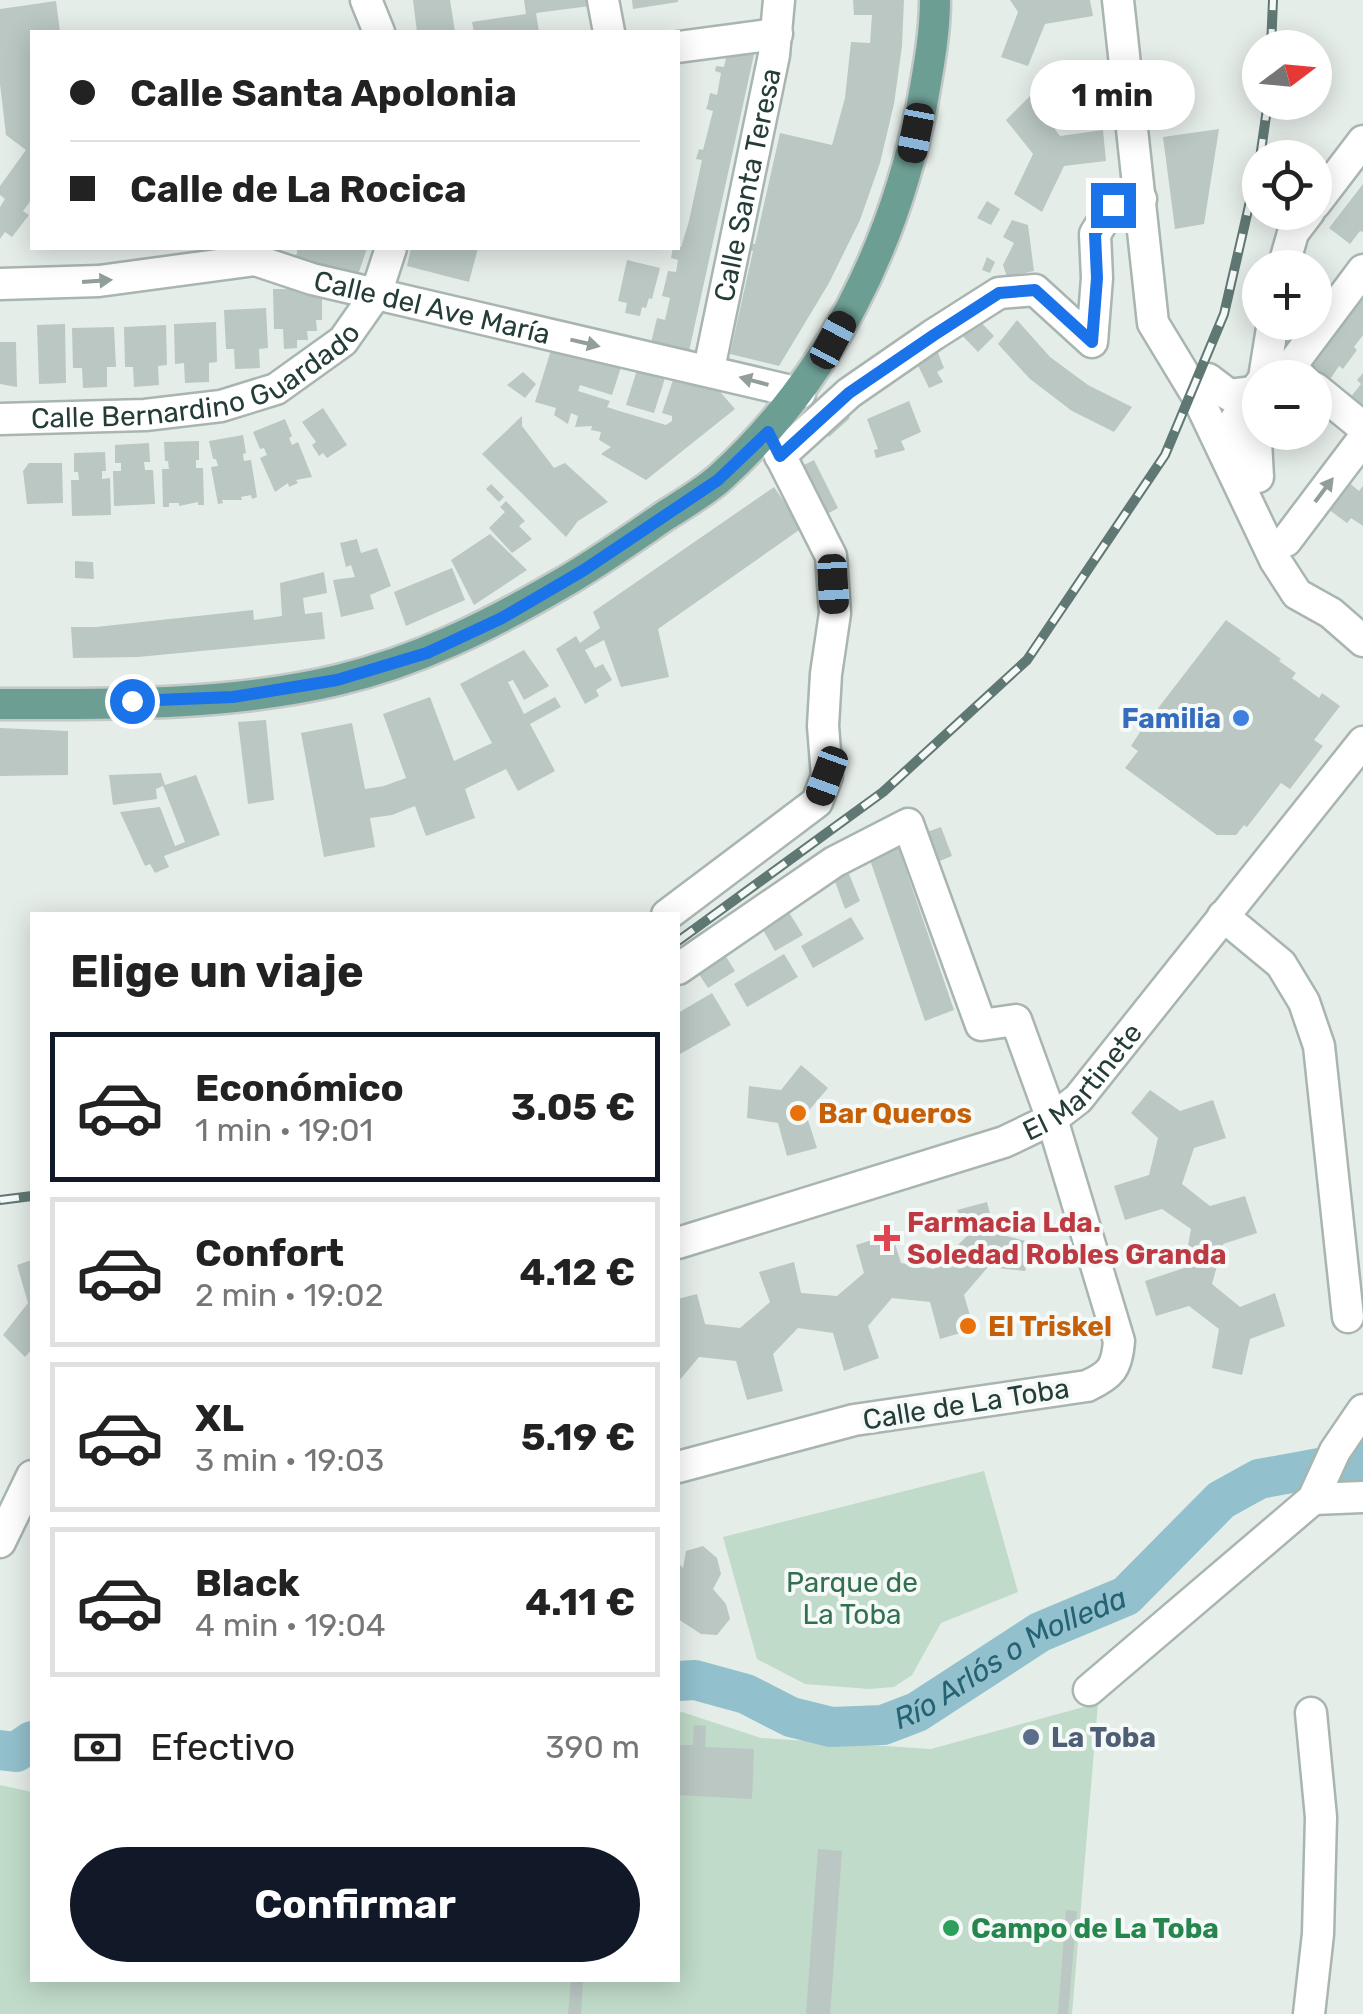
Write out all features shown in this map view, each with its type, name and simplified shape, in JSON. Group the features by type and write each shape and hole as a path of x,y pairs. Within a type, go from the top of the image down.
{"main road":[{"path":"0,704 233,697 337,680 427,653 502,618 584,570 774,444 876,259 909,168 930,62 935,0"}],"street":[{"path":"366,0 378,30"},
{"path":"603,0 609,30"},
{"name":"Calle Santa Teresa","path":"708,369 777,34 778,0"},
{"path":"1118,0 1153,323 1202,387 1249,480 1331,613"},
{"path":"680,47 777,34"},
{"path":"1332,181 1363,140"},
{"path":"671,912 818,802 827,776 825,691 835,613 831,556 774,444 999,293 1035,290 1092,342 1097,278 1095,234 1113,205 1141,199"},
{"name":"Calle Bernardino Guardado","path":"0,419 145,415 221,406 276,389 343,341 376,294 390,250"},
{"name":"Calle del Ave María","path":"0,284 99,282 255,260 312,279 800,393"},
{"path":"1296,360 1363,270"},
{"path":"1202,387 1242,398"},
{"path":"1332,402 1363,427"},
{"path":"1286,541 1363,440"},
{"path":"1251,450 1249,480 1275,560 1297,594 1331,613 1363,641"},
{"name":"El Martinete","path":"680,1242 1004,1142 1052,1119 1078,1099 1362,751"},
{"path":"680,968 834,862 908,824 981,1025 1016,1020 1052,1119"},
{"path":"1224,916 1281,964 1304,1002 1319,1046 1348,1317"},
{"name":"Calle de La Toba","path":"680,1466 854,1420 1087,1386 1107,1377 1117,1365 1119,1342 1052,1119"},
{"path":"1089,1690 1316,1492 1335,1451 1363,1410"},
{"path":"0,1542 30,1480"},
{"path":"1316,1492 1363,1497"},
{"path":"1310,2014 1318,1934 1322,1818 1312,1713"}],"green space":[{"name":"Parque de La Toba","path":"984,1471 1018,1592 941,1623 912,1675 894,1687 805,1684 757,1659 723,1537"},
{"path":"1098,1703 1072,2014 0,2014 0,1785 30,1792 30,1982 680,1982 680,1712 761,1738 931,1749"}],"building":[{"path":"413,0 450,0 455,30 417,30"},
{"path":"524,0 589,0 590,6 536,13 539,30 474,30 472,22 526,14"},
{"path":"632,0 678,0 678,2 633,9"},
{"path":"853,0 904,0 894,104 880,163 860,220 829,283 779,366 730,354 753,251 749,250 750,243 755,244 780,133 832,145 845,98 851,42 870,43 872,15 854,15"},
{"path":"1010,0 1090,0 1093,16 1045,24 1028,66 1001,57 1018,12"},
{"path":"56,1 60,30 30,30 30,202 23,211 29,215 12,237 5,232 0,239 0,207 5,199 0,195 0,186 26,150 6,135 0,84 0,9"},
{"path":"729,44 755,50 688,356 650,347 657,318 665,320 670,298 662,296 668,271 676,272 678,260 671,258 673,250 680,250 689,221 702,160 696,159 699,149 703,150 713,111 706,109 710,93 717,95 721,73 715,71 716,66 724,67"},
{"path":"1030,96 1060,136 1103,130 1106,161 1064,166 1042,212 1014,194 1033,154 1006,120"},
{"path":"1219,129 1204,224 1175,229 1163,137"},
{"path":"1363,184 1363,232 1350,244 1332,230 1332,224"},
{"path":"987,201 1000,209 991,225 977,218"},
{"path":"1012,220 1028,225 1034,271 1007,277 1003,265 1014,243 1003,237"},
{"path":"298,250 366,250 356,281 294,265"},
{"path":"411,250 477,250 469,282 407,266"},
{"path":"987,257 995,262 990,273 982,270"},
{"path":"627,260 660,268 652,299 649,298 646,308 642,307 640,316 625,313 627,303 618,301"},
{"path":"273,289 299,289 299,293 322,296 322,320 316,320 317,331 307,331 308,340 297,340 297,348 284,349 283,329 274,329"},
{"path":"1363,294 1363,335 1343,369 1339,366 1332,376 1332,360 1313,360"},
{"path":"266,308 268,348 259,349 260,368 235,369 234,349 226,349 224,310"},
{"path":"975,316 994,336 978,352 957,330"},
{"path":"1017,320 1050,357 1088,385 1132,407 1114,432 1072,411 1030,379 998,344"},
{"path":"216,322 217,362 209,363 209,382 185,383 184,363 175,364 174,324"},
{"path":"65,324 66,383 39,384 37,325"},
{"path":"166,325 167,365 158,366 159,385 134,387 133,367 125,367 124,327"},
{"path":"114,327 116,367 107,367 107,387 83,388 82,368 73,368 72,328"},
{"path":"0,342 16,342 17,387 0,384"},
{"path":"936,348 944,368 937,372 943,382 929,388 914,357"},
{"path":"551,350 622,364 612,395 580,385 578,391 610,401 607,407 616,410 666,425 672,416 662,413 675,374 715,386 735,409 646,480 601,454 611,447 599,440 601,432 591,430 592,426 575,427 578,416 571,413 568,424 554,415 556,408 535,402"},
{"path":"637,370 665,378 654,413 626,405"},
{"path":"523,372 536,384 525,398 507,385"},
{"path":"1363,373 1363,410 1349,399 1361,384 1357,380"},
{"path":"909,401 921,432 901,441 905,450 876,458 874,450 878,449 867,419"},
{"path":"323,408 347,445 327,458 323,453 319,456 312,445 316,442 302,422"},
{"path":"844,411 850,418 829,437 823,428"},
{"path":"522,416 522,426 554,468 565,463 608,502 578,521 566,537 482,454"},
{"path":"285,419 292,445 298,442 312,477 296,480 298,483 289,487 288,483 275,492 260,458 267,455 253,432"},
{"path":"243,435 244,461 251,460 257,497 222,500 218,504 211,467 218,466 209,441"},
{"path":"199,441 196,468 203,468 204,505 169,503 169,507 163,507 162,469 169,469 164,442"},
{"path":"149,443 150,462 144,462 145,470 153,470 155,504 114,506 113,471 121,471 121,463 115,463 115,445"},
{"path":"105,452 106,471 102,471 102,479 110,478 111,515 72,516 71,480 79,480 78,472 74,472 74,453"},
{"path":"814,460 838,508 827,514 804,465"},
{"path":"29,463 62,463 63,503 27,504 23,471"},
{"path":"1348,482 1359,491 1363,486 1363,526 1351,518 1347,523 1328,509"},
{"path":"491,484 504,497 499,502 486,489"},
{"path":"774,487 802,528 658,629 669,677 621,687 604,640 585,650 595,668 603,664 612,680 596,690 599,696 585,704 556,649 576,636 580,643 600,628 593,612"},
{"path":"506,501 525,521 519,526 532,539 512,553 489,528 505,512 500,507"},
{"path":"490,534 527,570 474,605 451,560"},
{"path":"357,539 361,553 377,548 391,586 370,595 374,609 341,617 333,580 355,577 351,565 346,567 340,543"},
{"path":"75,561 93,562 94,579 75,578"},
{"path":"452,568 465,600 406,626 394,592"},
{"path":"324,572 327,593 303,598 305,614 322,612 325,639 138,657 73,658 71,627 253,610 254,620 282,616 280,583"},
{"name":"Familia","path":"1226,620 1281,659 1296,673 1292,678 1319,698 1322,693 1340,706 1314,740 1323,746 1290,789 1281,783 1247,827 1244,825 1236,835 1217,835 1125,768 1138,751 1131,746 1142,729"},
{"path":"524,650 549,686 524,700 513,680 508,682 524,714 555,697 561,707 530,724 555,771 518,791 506,769 465,789 475,818 426,836 415,806 370,818 375,847 324,857 301,733 352,723 365,789 384,786 406,778 383,714 430,697 454,761 492,743 460,684"},
{"path":"266,720 274,800 248,804 238,722"},
{"path":"0,728 68,731 68,775 0,776"},
{"path":"161,773 165,785 196,775 220,835 164,856 169,867 155,873 150,864 145,866 120,812 160,807 175,846 185,842 163,786 156,789 157,799 113,805 109,775"},
{"path":"941,827 952,856 932,864 921,834"},
{"path":"896,841 954,1010 925,1021 867,851"},
{"path":"847,869 860,901 845,909 833,876"},
{"path":"785,906 803,935 775,951 757,919"},
{"path":"851,917 864,939 813,968 801,946"},
{"path":"718,944 735,971 708,988 691,962"},
{"path":"784,954 798,977 747,1007 734,984"},
{"path":"712,993 731,1025 680,1054 680,1012"},
{"path":"801,1065 828,1088 806,1114 817,1148 787,1156 778,1123 747,1118 749,1086 781,1090"},
{"path":"1150,1090 1180,1111 1213,1100 1226,1138 1194,1148 1182,1184 1210,1206 1245,1196 1257,1233 1223,1244 1212,1284 1240,1307 1275,1293 1285,1326 1250,1339 1242,1375 1212,1368 1219,1329 1189,1306 1156,1316 1145,1281 1184,1268 1191,1229 1162,1209 1125,1220 1114,1186 1149,1175 1158,1138 1131,1113"},
{"path":"987,1202 995,1233 1034,1243 1025,1271 988,1267 964,1295 974,1329 940,1339 930,1302 892,1298 868,1326 879,1358 844,1371 833,1333 798,1328 773,1354 783,1391 747,1400 736,1361 699,1357 680,1380 680,1298 697,1294 705,1324 740,1328 770,1302 759,1272 794,1262 801,1293 837,1296 864,1273 856,1245 892,1234 901,1263 934,1269 967,1236 957,1210"},
{"path":"30,1261 30,1351 25,1357 3,1335 28,1303 17,1265"},
{"path":"703,1546 717,1558 721,1574 713,1589 726,1604 730,1619 717,1635 701,1634 680,1620 680,1565 683,1568 686,1551"},
{"path":"694,1725 706,1726 705,1747 754,1749 752,1799 680,1795 680,1745 693,1745"},
{"path":"818,1849 842,1851 830,2014 806,2014"},
{"path":"1066,1910 1077,1911 1068,2014 1058,2014"},
{"path":"571,1982 583,1982 581,2014 568,2014"}],"waterway":[{"name":"Río Arlós o Molleda","path":"680,1681 695,1680 746,1694 791,1717 831,1727 883,1725 917,1712 1040,1632 1126,1596 1221,1500 1259,1479 1363,1460"},
{"name":"Río Arlós o Molleda","path":"0,1750 16,1752 30,1742"}],"railway":[{"path":"1272,30 1273,0"},
{"path":"1263,140 1265,120"},
{"path":"680,940 883,792 1027,660 1165,455 1224,314 1243,230"},
{"path":"0,1200 30,1196"}],"place":[{"name":"Familia","path":"1241,718"},
{"name":"Bar Queros","path":"798,1113"},
{"name":"Farmacia Lda. Soledad Robles Granda","path":"887,1238"},
{"name":"El Triskel","path":"968,1326"},
{"name":"La Toba","path":"1031,1737"},
{"name":"Campo de La Toba","path":"951,1928"}],"route":[{"path":"132,701 233,697 337,680 427,653 502,618 584,570 718,480 768,432 780,456 849,393 999,293 1035,290 1092,342 1097,278 1095,234 1113,205"}]}
